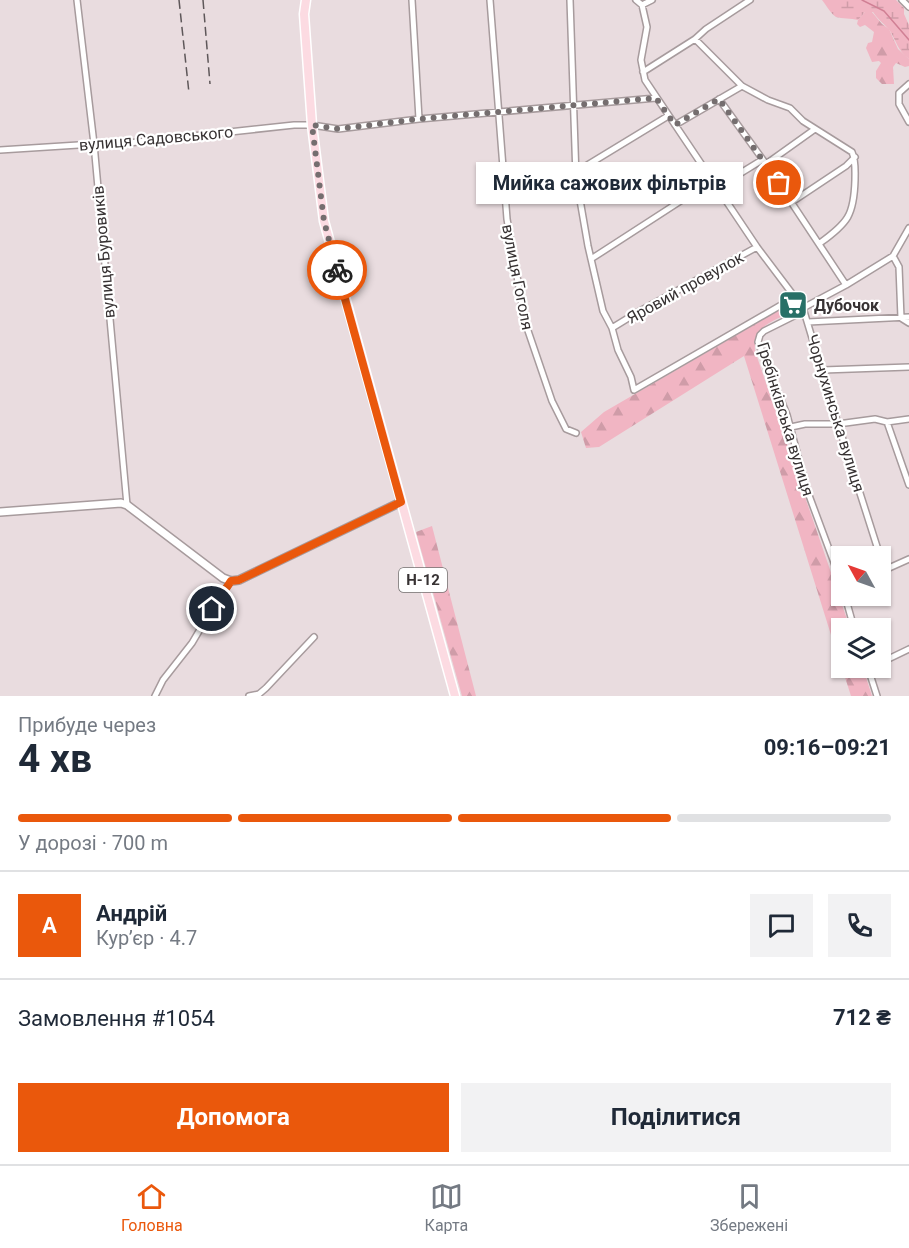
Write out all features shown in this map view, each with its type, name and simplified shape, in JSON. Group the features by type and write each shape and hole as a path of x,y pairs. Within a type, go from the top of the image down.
{"main road":[{"name":"Н-12","path":"300,0 304,14 312,125 324,221 455,696"},
{"name":"Н-12","path":"304,14 306,0"}],"street":[{"name":"вулиця Буровиків","path":"77,0 94,144 104,276 127,505"},
{"path":"412,0 419,119"},
{"name":"вулиця Гоголя","path":"490,0 507,219 525,322 552,401 566,429 576,433"},
{"path":"570,0 576,172 591,259 603,311 612,328 634,390 795,297"},
{"path":"636,0 642,5 647,27 641,60 643,72 750,0"},
{"path":"642,5 652,0"},
{"path":"902,0 909,7"},
{"path":"695,39 742,86 768,100 790,108 802,121 852,152 855,157 855,195 849,216 831,236 820,243"},
{"name":"Чорнухинська вулиця","path":"643,72 645,80 668,116 757,247 804,309 877,546"},
{"path":"909,84 899,93 899,104 909,122"},
{"path":"675,125 742,86"},
{"name":"вулиця Садовського","path":"0,150 94,144 101,146 312,125 338,129 419,119 656,98"},
{"path":"719,99 820,243 846,285"},
{"path":"576,172 668,116"},
{"path":"718,187 764,162 815,129"},
{"path":"792,202 846,166 855,157"},
{"path":"591,259 713,180"},
{"path":"804,309 893,256 909,228"},
{"name":"Яровий провулок","path":"612,328 757,247"},
{"path":"893,256 899,267 901,318"},
{"name":"Гребінківська вулиця","path":"804,309 764,331 758,339 791,427 807,490 831,554"},
{"path":"808,322 909,317"},
{"path":"901,318 909,323"},
{"path":"823,370 909,367"},
{"path":"791,427 875,419 887,422 909,419"},
{"path":"887,422 909,485"},
{"path":"0,512 127,505 223,578 231,581 239,580 401,502"},
{"path":"891,567 909,558"},
{"path":"155,696 163,680 192,644 231,581"},
{"path":"249,696 259,694 266,688 314,637"},
{"path":"891,658 909,651"},
{"path":"871,678 877,696"}],"green space":[{"path":"822,0 896,0 904,8 909,25 909,59 900,49 890,31 873,12 865,12 858,20 838,18 832,14"},
{"path":"871,11 889,29 898,49 909,59 909,66 905,67 896,63 893,67 894,84 882,84 876,78 876,71 881,63 872,62 866,48 868,43 872,42 874,32 865,25 860,27 857,24 865,12"},
{"path":"788,305 796,310 767,324 762,329 755,342 755,351 831,573 831,606 842,606 847,618 831,618 831,635 744,356 599,447 586,448 581,432 604,412"},
{"path":"432,526 476,696 462,696 416,532"},
{"path":"845,678 866,678 872,696 851,696"}],"waterway":[{"path":"862,0 884,11 909,40"}],"railway":[{"path":"179,0 189,93"},
{"path":"203,0 210,84"}],"way so far":[{"path":"337,270 324,221 312,125 326,129 338,129 419,119 656,98 675,125 719,99 779,183"}],"place":[{"name":"Мийка сажових фільтрів","path":"779,183"},
{"name":"Дубочок","path":"793,305"}],"route":[{"path":"212,609 231,581 239,580 401,502 337,270"}]}
